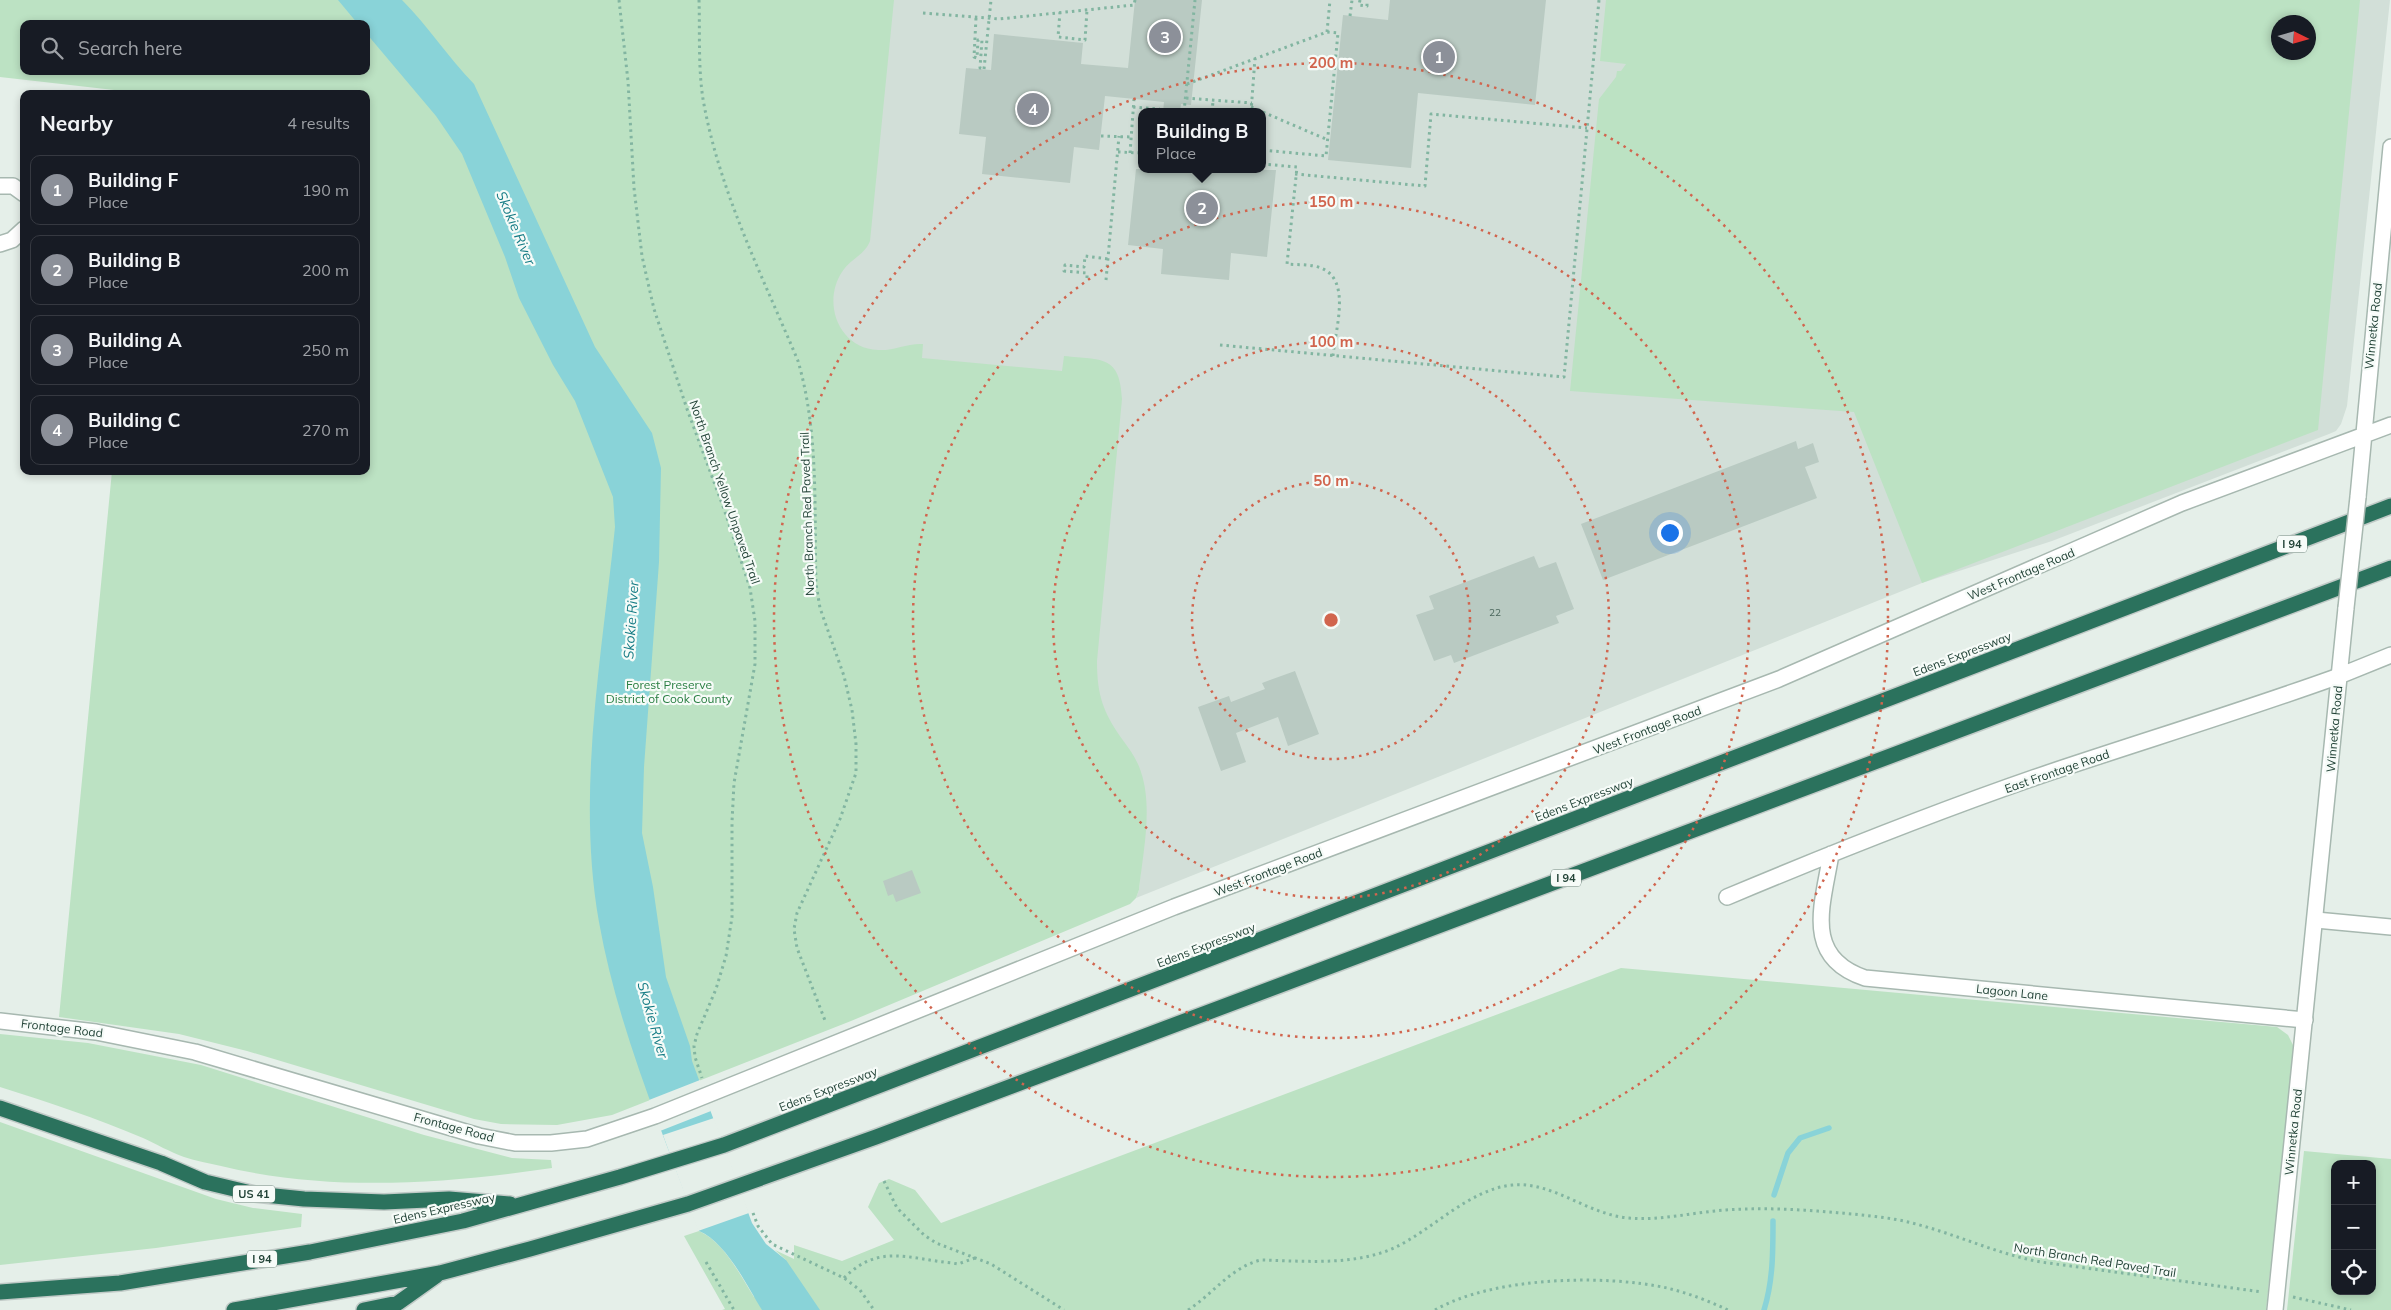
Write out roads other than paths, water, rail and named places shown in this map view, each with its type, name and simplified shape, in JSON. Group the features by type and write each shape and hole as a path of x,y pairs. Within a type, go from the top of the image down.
{"highway":[{"name":"Edens Expressway","path":"0,1292 120,1283 310,1252 463,1221 724,1145 2391,506"},
{"name":"I 94","path":"234,1310 440,1273 688,1204 904,1127 2391,568"},
{"name":"US 41","path":"0,1108 161,1164 205,1182 255,1194 304,1199 384,1202 449,1199 521,1204"},
{"path":"364,1310 398,1303 440,1273"}],"street":[{"name":"Winnetka Road","path":"2275,1310 2316,920 2391,147"},
{"path":"0,186 13,186 20,191"},
{"path":"0,244 12,240 20,233"},
{"name":"West Frontage Road","path":"897,1020 1174,907 1779,679 2182,504 2391,425"},
{"name":"East Frontage Road","path":"1727,897 1831,854 2044,774 2228,715 2339,676 2391,655"},
{"name":"Lagoon Lane","path":"1831,854 1820,925 1822,938 1827,951 1838,965 1851,973 1865,978 2305,1020"},
{"path":"2316,920 2391,927"},
{"name":"Frontage Road","path":"0,1020 96,1032 195,1052 479,1136 515,1143 551,1143 587,1139 655,1116 897,1020"}],"water":[{"name":"Skokie River","path":"338,0 402,0 474,84 595,347 652,433 661,468 659,562 644,767 642,833 653,887 666,977 690,1046 692,1061 752,1223 766,1244 786,1260 820,1310 762,1310 743,1277 727,1255 709,1237 699,1231 642,1079 617,1001 607,962 599,922 590,824 591,774 598,674 615,527 613,497 575,401 553,365 519,298 505,257 462,154 436,116 370,38 370,20 355,20"}],"waterway":[{"path":"1774,1195 1788,1153 1800,1138 1829,1128"},
{"path":"1764,1310 1771,1277 1773,1221"}],"place":[{"name":"Building A","path":"1165,37"},
{"name":"Building F","path":"1439,57"},
{"name":"Building C","path":"1033,109"},
{"name":"Building B","path":"1202,208"}],"park label":[{"name":"Forest Preserve District of Cook County","path":"669,691"}]}
